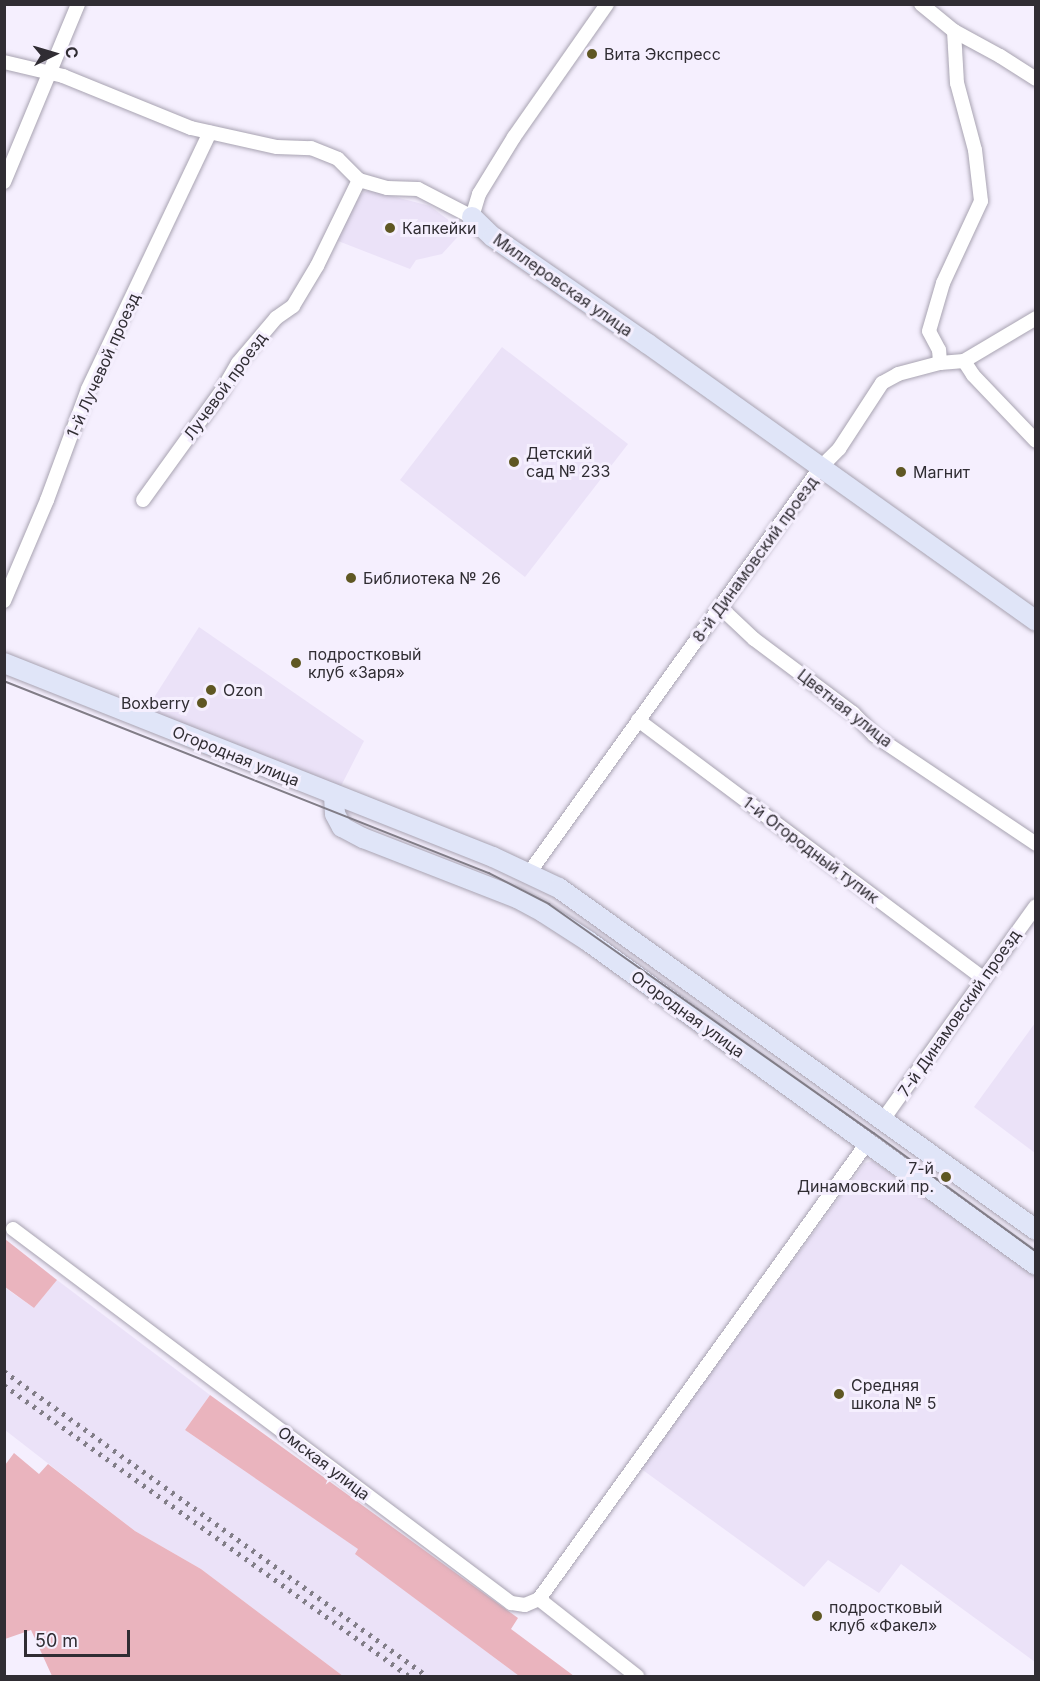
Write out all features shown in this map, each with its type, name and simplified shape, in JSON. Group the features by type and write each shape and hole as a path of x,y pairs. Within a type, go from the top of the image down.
{"street":[{"path":"4,182 78,4"},
{"path":"472,217 479,194 514,136 607,4"},
{"path":"921,4 954,31 1000,56 1035,79"},
{"path":"940,363 939,350 929,331 943,283 981,201 975,150 957,83 954,31"},
{"name":"Миллеровская улица","path":"4,62 63,76 175,123 276,147 311,148 338,159 359,180 387,188 418,189 472,217 493,237 648,344 1035,621"},
{"name":"1-й Лучевой проезд","path":"4,601 47,500 88,389 210,132"},
{"name":"Лучевой проезд","path":"143,500 223,389 238,363 276,318 293,306 317,266 359,180"},
{"name":"8-й Динамовский проезд","path":"529,873 820,468 839,449 882,383 898,374 940,363 964,361 1035,318"},
{"path":"964,361 973,375 1035,441"},
{"name":"Цветная улица","path":"720,607 754,639 854,713 874,735 1035,844"},
{"name":"Огородная улица","path":"4,663 529,873 559,888 1035,1230"},
{"name":"1-й Огородный тупик","path":"638,720 984,979"},
{"name":"Огородная улица","path":"334,795 335,814 342,827 363,838 517,898 543,912 588,941 1035,1265"},
{"name":"7-й Динамовский проезд","path":"882,1121 1035,906"},
{"path":"637,1677 539,1599 867,1143"},
{"name":"Омская улица","path":"13,1229 511,1603 525,1605 539,1599"}],"shaded area":[{"path":"369,190 430,206 463,231 442,254 416,260 410,269 333,239 361,194"},
{"name":"Детский сад № 233","path":"502,347 628,444 525,577 400,480"},
{"path":"199,627 364,741 340,788 146,710"},
{"path":"1035,1023 1036,1151 1035,1153 974,1107"},
{"name":"Средняя школа № 5","path":"873,1161 1035,1274 1035,1662 901,1564 879,1593 828,1560 804,1587 640,1468 865,1163"},
{"path":"5,1239 57,1280 34,1308 5,1287"},
{"path":"57,1280 210,1395 185,1430 359,1549 356,1554 519,1676 343,1676 201,1569 135,1531 5,1430 4,1287 34,1308"},
{"path":"210,1395 518,1618 511,1629 574,1676 519,1676 355,1554 358,1549 185,1430"},
{"path":"14,1453 39,1474 48,1464 135,1531 201,1569 343,1676 52,1676 31,1630 5,1639 5,1465"}],"tram line":[{"path":"4,681 489,873 549,904 874,1133 1036,1251"}],"railway":[{"path":"4,1371 427,1676"},
{"path":"4,1385 409,1676"}],"place":[{"name":"Вита Экспресс","path":"592,54"},
{"name":"Капкейки","path":"390,228"},
{"name":"Детский сад № 233","path":"514,462"},
{"name":"Магнит","path":"901,472"},
{"name":"Библиотека № 26","path":"351,578"},
{"name":"подростковый клуб «Заря»","path":"296,663"},
{"name":"Ozon","path":"211,690"},
{"name":"Boxberry","path":"202,703"},
{"name":"7-й Динамовский пр.","path":"946,1177"},
{"name":"Средняя школа № 5","path":"839,1394"},
{"name":"подростковый клуб «Факел»","path":"817,1616"}]}
